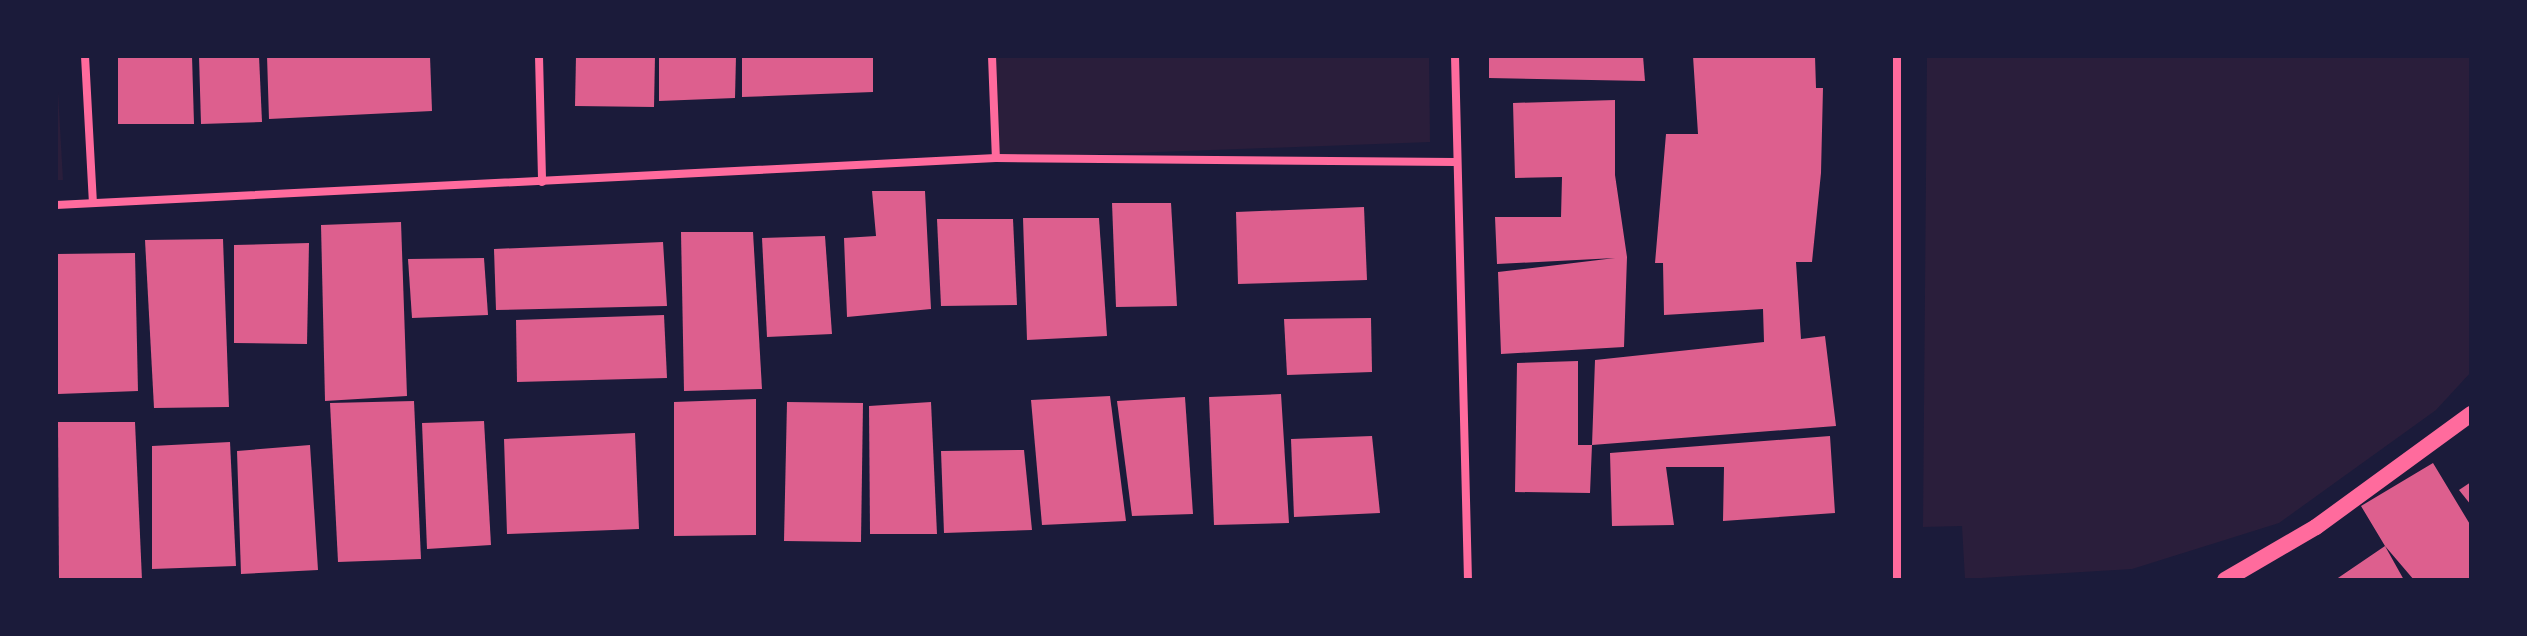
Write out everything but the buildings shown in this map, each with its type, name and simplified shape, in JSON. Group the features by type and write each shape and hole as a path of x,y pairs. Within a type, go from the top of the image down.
{"main road":[{"path":"2225,580 2316,527 2471,414"}],"street":[{"path":"85,56 93,203"},
{"path":"539,56 542,182"},
{"path":"992,56 996,158"},
{"path":"1455,56 1455,162 1468,580"},
{"path":"1897,56 1897,580"},
{"path":"56,205 996,158 1455,162"}],"shaded area":[{"path":"56,56 63,180 56,180"},
{"path":"992,56 1429,56 1430,142 996,158"},
{"path":"1927,56 2471,56 2471,372 2436,410 2279,523 2132,569 1965,579 1962,526 1923,527"}]}
